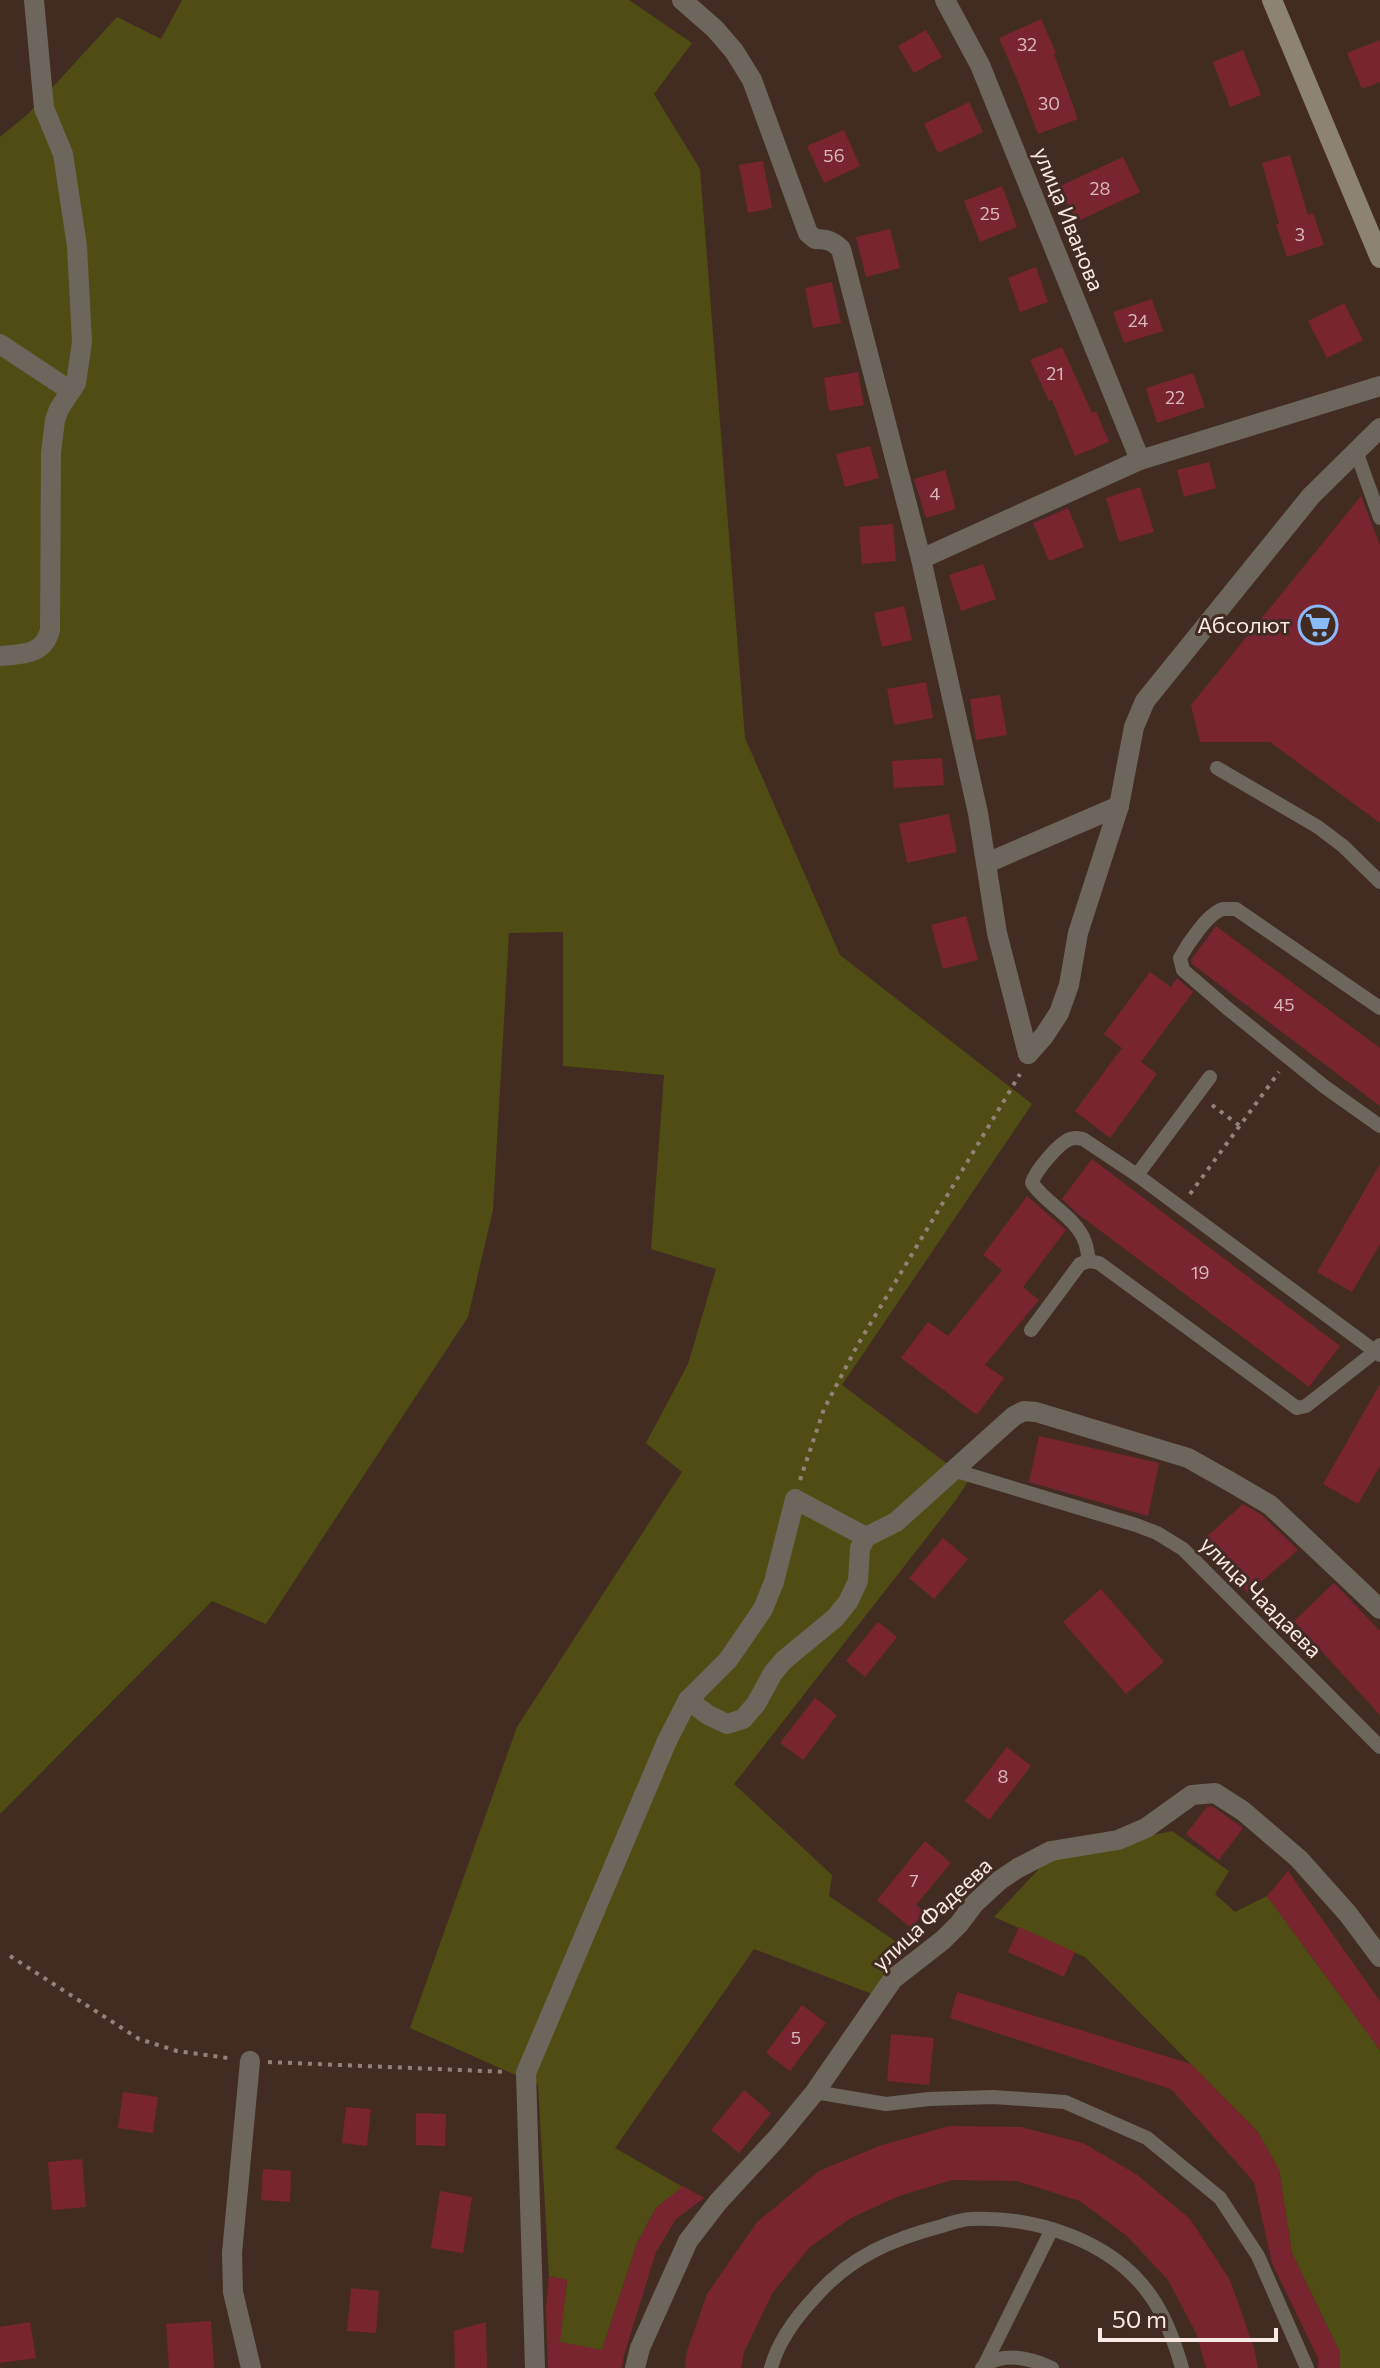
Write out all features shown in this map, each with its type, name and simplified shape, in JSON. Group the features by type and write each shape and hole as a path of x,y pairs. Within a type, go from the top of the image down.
{"main road":[{"path":"1272,0 1380,258"}],"street":[{"path":"0,656 39,650 48,642 52,442 59,409 78,374 82,342 77,246 63,154 44,108 34,0"},
{"path":"682,0 715,29 734,51 752,80 808,233 815,239 834,242 841,249 921,559 978,813 997,933 1028,1054 1059,1013 1069,985 1078,933 1119,806 1134,727 1145,701 1311,496 1380,428"},
{"name":"улица Иванова","path":"945,0 980,65 1140,460"},
{"path":"0,344 71,391"},
{"path":"921,559 1140,460 1380,386"},
{"path":"987,863 1119,806"},
{"path":"688,1700 727,1724 743,1719 784,1660 835,1618 848,1602 858,1581 860,1548 866,1537 896,1522 1014,1416 1024,1411 1188,1458 1270,1505 1380,1609"},
{"path":"535,2368 526,2073 667,1741 688,1700 728,1660 763,1609 774,1582 795,1499 866,1537"},
{"name":"улица Фадеева","path":"635,2368 640,2348 688,2241 718,2202 815,2092 893,1979 943,1940 974,1904 1018,1868 1051,1851 1118,1840 1146,1828 1192,1795 1215,1793 1243,1811 1299,1859 1348,1914 1380,1957"},
{"path":"250,2061 232,2253 233,2292 251,2368"}],"lane":[{"path":"1356,451 1380,518"},
{"path":"1217,768 1318,827 1380,882"},
{"path":"1380,1008 1236,909 1223,909 1212,915 1180,958 1183,970 1227,1008 1325,1087 1380,1126"},
{"path":"1137,1175 1210,1077"},
{"path":"1031,1330 1080,1264 1089,1261 1099,1263 1297,1408 1306,1406 1379,1351 1137,1175 1077,1138 1068,1140 1035,1173 1032,1183 1077,1228 1085,1241 1089,1261"},
{"name":"улица Чаадаева","path":"953,1470 1136,1525 1157,1533 1183,1549 1380,1747"},
{"path":"815,2092 886,2104 993,2097 1065,2102 1147,2138 1220,2198 1258,2256 1307,2368"},
{"path":"771,2368 795,2319 830,2279 871,2250 969,2218 1019,2222 1067,2233 1114,2258 1150,2295 1173,2337 1182,2368"},
{"path":"984,2366 1052,2229"},
{"path":"984,2366 1004,2357 1030,2358 1052,2368"}],"path":[{"path":"1186,1199 1282,1069"},
{"path":"795,1499 824,1409 857,1346 1021,1072"},
{"path":"1220,1112 1240,1126"}],"shaded area":[{"path":"182,0 629,0 692,43 654,94 700,169 745,738 840,955 1032,1104 842,1385 969,1480 734,1784 832,1875 829,1896 901,1945 872,1994 754,1949 615,2148 683,2187 656,2208 637,2243 602,2350 557,2359 567,2280 549,2276 538,2085 410,2028 517,1727 682,1472 646,1443 688,1364 716,1269 651,1249 664,1075 563,1066 563,932 509,933 493,1210 468,1317 266,1624 212,1601 0,1814 0,137 28,114 117,17 161,39"},
{"path":"1172,1831 1229,1871 1215,1894 1235,1912 1267,1896 1380,2050 1380,2368 1340,2368 1340,2353 1292,2253 1279,2170 1258,2132 1085,1957 994,1917 1051,1856"}],"building":[{"path":"1041,19 1078,119 1038,134 999,38"},
{"path":"926,30 942,57 914,73 898,46"},
{"path":"1380,40 1380,82 1362,89 1347,53"},
{"path":"1243,50 1261,95 1230,107 1213,62"},
{"path":"969,102 983,132 938,153 924,124"},
{"path":"844,130 860,166 824,183 807,146"},
{"path":"1290,155 1308,215 1313,213 1324,245 1287,257 1276,225 1279,224 1262,163"},
{"path":"1123,157 1140,192 1076,222 1060,186"},
{"path":"763,161 772,208 748,213 739,165"},
{"path":"1002,186 1017,227 980,242 964,201"},
{"path":"890,229 900,268 866,277 856,237"},
{"path":"1036,267 1048,302 1020,312 1008,278"},
{"path":"832,282 841,323 813,328 805,288"},
{"path":"1152,299 1163,331 1124,343 1113,312"},
{"path":"1344,303 1363,340 1327,358 1308,321"},
{"path":"1062,347 1109,442 1075,456 1052,400 1049,401 1030,360"},
{"path":"858,372 864,405 829,411 824,378"},
{"path":"1193,373 1205,407 1157,423 1146,388"},
{"path":"870,446 879,478 845,487 836,454"},
{"path":"1209,462 1216,488 1184,497 1177,470"},
{"path":"945,470 956,509 926,518 914,479"},
{"path":"1140,487 1154,532 1119,542 1106,498"},
{"name":"Абсолют","path":"1361,496 1380,545 1380,823 1270,742 1200,742 1191,705"},
{"path":"1068,508 1084,547 1049,561 1033,523"},
{"path":"893,524 896,561 862,564 859,527"},
{"path":"983,564 996,599 961,611 949,575"},
{"path":"904,606 912,640 882,647 874,613"},
{"path":"926,682 933,718 894,725 887,689"},
{"path":"1000,695 1007,735 976,740 970,699"},
{"path":"942,758 944,785 894,788 892,761"},
{"path":"949,814 957,852 907,863 899,824"},
{"path":"966,916 978,960 943,969 931,925"},
{"path":"1216,926 1380,1048 1380,1106 1192,964 1191,960"},
{"path":"1150,972 1171,987 1177,978 1193,992 1141,1062 1157,1074 1110,1138 1075,1111 1122,1048 1104,1034"},
{"path":"1092,1159 1340,1346 1309,1387 1062,1199"},
{"path":"1380,1164 1380,1244 1352,1292 1317,1272"},
{"path":"1027,1196 1066,1230 1023,1287 1039,1300 985,1365 1004,1378 977,1415 901,1358 928,1322 948,1336 1002,1270 983,1255"},
{"path":"1380,1384 1380,1466 1358,1504 1323,1484"},
{"path":"1039,1436 1159,1463 1148,1516 1029,1482"},
{"path":"1243,1504 1262,1515 1298,1550 1248,1593 1202,1541"},
{"path":"943,1538 968,1559 934,1599 909,1578"},
{"path":"1334,1583 1380,1631 1380,1715 1294,1621"},
{"path":"1101,1589 1164,1662 1126,1694 1063,1622"},
{"path":"878,1622 897,1637 865,1677 846,1661"},
{"path":"815,1698 837,1715 803,1760 780,1743"},
{"path":"1007,1747 1031,1766 989,1820 965,1801"},
{"path":"1212,1806 1243,1828 1219,1860 1186,1834 1207,1807"},
{"path":"925,1841 951,1863 916,1905 925,1912 911,1928 877,1900"},
{"path":"1288,1871 1380,2001 1380,2050 1267,1896"},
{"path":"1019,1927 1075,1952 1064,1977 1008,1952"},
{"path":"957,1992 1191,2064 1258,2132 1279,2170 1292,2253 1340,2353 1340,2368 1318,2368 1318,2358 1272,2263 1254,2182 1171,2089 950,2018"},
{"path":"802,2005 826,2023 790,2071 766,2053"},
{"path":"891,2034 934,2038 929,2085 887,2081"},
{"path":"744,2090 771,2113 739,2153 711,2130"},
{"path":"123,2092 158,2097 153,2133 118,2128"},
{"path":"346,2107 371,2109 367,2146 342,2143"},
{"path":"416,2113 446,2114 445,2146 416,2145"},
{"path":"949,2126 1021,2127 1083,2143 1136,2174 1190,2219 1230,2280 1258,2368 1206,2368 1196,2333 1168,2280 1127,2236 1080,2201 1017,2181 952,2180 899,2196 851,2218 810,2247 773,2292 744,2352 741,2368 685,2368 687,2351 707,2294 757,2222 819,2171 879,2146"},
{"path":"82,2159 86,2207 52,2210 48,2162"},
{"path":"263,2169 291,2171 290,2202 261,2200"},
{"path":"683,2186 704,2198 676,2219 656,2252 622,2368 548,2368 546,2308 549,2276 567,2280 560,2342 602,2350 637,2243 656,2208"},
{"path":"440,2191 472,2197 463,2253 431,2248"},
{"path":"351,2288 379,2291 376,2333 347,2331"},
{"path":"211,2321 214,2368 169,2368 166,2324"},
{"path":"30,2322 36,2358 0,2363 0,2327"},
{"path":"486,2322 487,2368 455,2368 454,2331"}],"place":[{"name":"Абсолют","path":"1318,625"}]}
